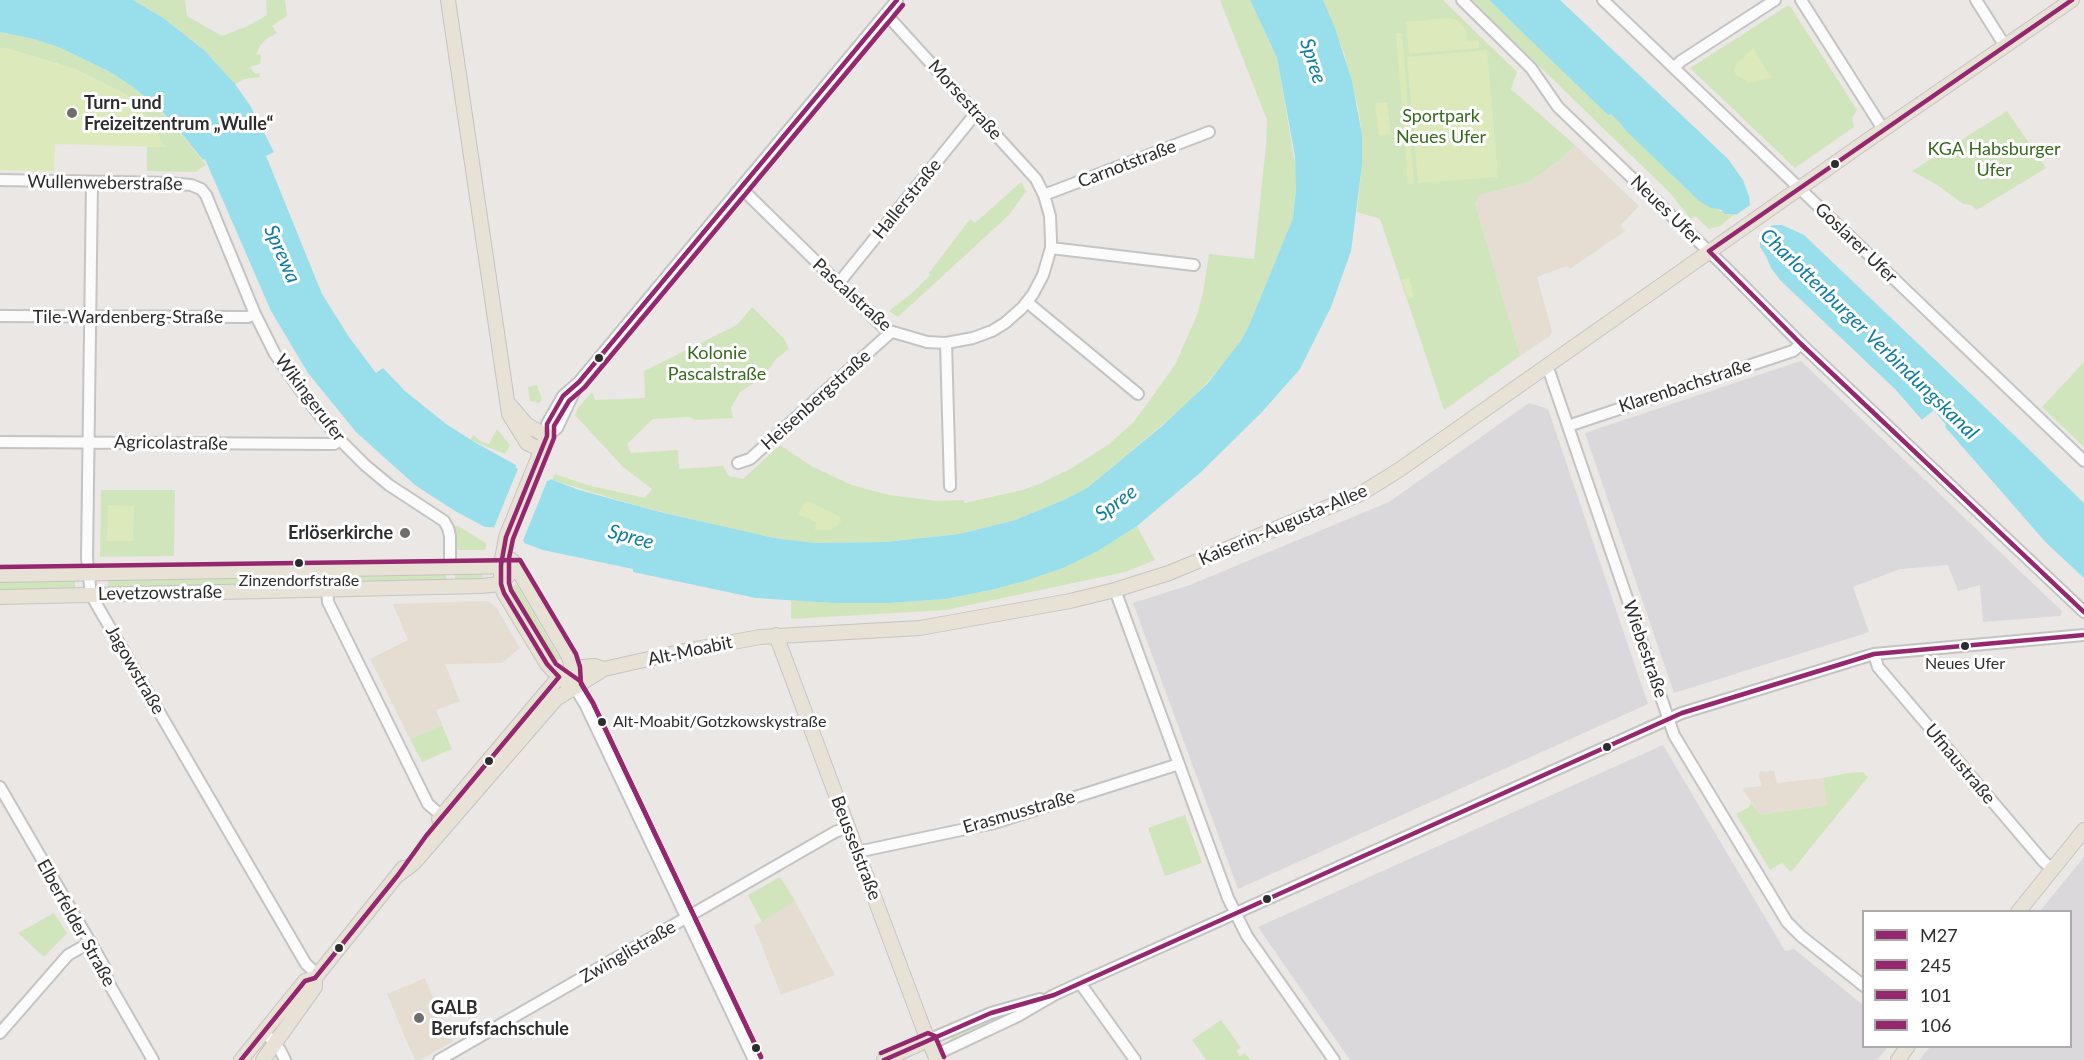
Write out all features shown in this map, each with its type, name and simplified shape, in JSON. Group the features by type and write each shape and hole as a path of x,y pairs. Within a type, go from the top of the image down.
{"main road":[{"path":"448,0 508,414 526,443 541,450"},
{"path":"1799,188 2072,0"},
{"name":"Kaiserin-Augusta-Allee","path":"776,635 929,627 1115,590 1176,570 1362,493 1399,470 1799,188"},
{"path":"508,404 527,424 547,436 505,541 501,584 504,593 550,669 574,686"},
{"path":"505,541 516,566 569,657 573,668 574,686"},
{"path":"501,584 516,566"},
{"name":"Levetzowstraße","path":"0,575 516,566"},
{"path":"450,567 451,586"},
{"name":"Levetzowstraße","path":"0,597 501,584"},
{"name":"Alt-Moabit","path":"398,875 414,863 556,699 574,686 604,669 684,651 776,635"},
{"name":"Beusselstraße","path":"776,635 928,1040 932,1058"},
{"name":"Alt-Moabit","path":"241,1060 304,981 316,976 398,875 442,816 559,677 573,668 594,666 604,669"},
{"path":"2020,910 2084,830"},
{"name":"Alt-Moabit","path":"263,1060 315,987 316,976"},
{"path":"884,1060 928,1040"},
{"path":"1898,1060 1907,1048"}],"street":[{"path":"547,436 547,424 563,396 579,382 897,0"},
{"name":"Neues Ufer","path":"1462,0 1531,68 1558,107 1709,251 1801,344 2084,612"},
{"name":"Goslarer Ufer","path":"1603,0 2084,461"},
{"path":"1674,68 1681,61 1775,0"},
{"path":"1801,0 1883,129"},
{"path":"1976,0 2005,46"},
{"name":"Morsestraße","path":"886,14 1036,179 1042,192"},
{"name":"Hallerstraße","path":"838,284 976,113"},
{"name":"Carnotstraße","path":"1042,192 1209,132"},
{"name":"Wullenweberstraße","path":"0,180 191,185 201,189 206,195"},
{"name":"Jagowstraße","path":"92,182 88,574 91,595 302,959 316,976"},
{"name":"Pascalstraße","path":"741,188 890,333 927,342 946,343 973,338 990,331 1011,318 1027,302 1043,275 1051,248 1051,225 1042,192"},
{"name":"Wikingerufer","path":"206,195 255,314 275,354 340,440 365,465 389,485 444,521 450,536 450,567"},
{"path":"1051,248 1194,265"},
{"path":"1027,302 1138,394"},
{"name":"Tile-Wardenberg-Straße","path":"0,316 248,317 255,314"},
{"name":"Heisenbergstraße","path":"738,463 750,459 890,333"},
{"path":"946,343 950,486"},
{"name":"Klarenbachstraße","path":"1568,426 1793,351 1801,344"},
{"name":"Wiebestraße","path":"1547,365 1668,719 1678,742 1787,922 1862,985"},
{"name":"Agricolastraße","path":"0,442 334,444 340,440"},
{"path":"326,569 328,602 428,804 442,816"},
{"path":"1115,590 1228,898 1247,936 1334,1060"},
{"path":"928,1040 991,1013 1054,994 1080,983 1668,719 1874,654 2084,635"},
{"name":"Ufnaustraße","path":"1874,654 1878,667 2052,869"},
{"path":"574,686 595,725 754,1060"},
{"name":"Erasmusstraße","path":"857,852 994,823 1179,764"},
{"name":"Elberfelder Straße","path":"0,787 91,942 104,966 108,982 153,1060"},
{"name":"Zwinglistraße","path":"440,1060 835,832 848,827"},
{"path":"0,1033 68,955 91,942"},
{"path":"1080,983 1135,1060"},
{"path":"932,1058 1018,1016 1054,994"},
{"path":"264,1032 274,1042 285,1060"}],"shaded area":[{"path":"1575,145 1639,206 1621,225 1625,231 1570,269 1567,266 1537,277 1552,331 1550,336 1520,356 1475,203 1480,195 1529,182 1559,161"},
{"path":"1801,361 2062,611 2060,616 1983,622 1980,585 1958,591 1948,565 1900,569 1853,587 1869,632 1674,693 1585,433"},
{"path":"1529,403 1548,409 1648,704 1238,889 1133,603 1190,585 1389,502"},
{"path":"487,601 496,607 520,648 502,663 445,664 460,701 436,710 442,725 410,739 370,659 408,640 393,604"},
{"path":"1663,745 1785,951 1794,949 1862,1004 1862,1048 1887,1048 1877,1060 1350,1060 1258,927"},
{"path":"1769,770 1774,771 1777,783 1823,778 1827,805 1760,815 1743,790 1762,786 1758,774"},
{"path":"2084,857 2084,1060 1919,1060 1929,1048 2072,1048 2072,910 2041,910"},
{"path":"795,901 835,975 781,995 754,926"},
{"name":"GALB Berufsfachschule","path":"425,978 453,1041 420,1060 416,1060 387,994"}],"green space":[{"path":"133,0 185,0 187,16 222,36 248,26 267,15 266,0 285,0 287,16 272,26 277,33 266,39 260,46 256,54 261,55 260,64 250,67 255,74 259,73 260,77 244,79 235,84 204,50 162,17"},
{"name":"Kolonie Pascalstraße","path":"1220,0 1250,0 1277,58 1297,175 1293,218 1248,328 1226,362 1187,404 1087,488 1015,520 959,534 885,542 815,543 730,529 638,506 552,480 555,474 587,485 645,498 652,489 623,467 575,415 578,408 592,392 595,400 645,398 644,371 737,325 752,307 784,339 789,349 776,359 763,377 740,392 731,408 733,418 653,419 627,444 631,453 678,450 679,469 723,466 729,476 743,479 780,445 811,466 852,485 889,495 937,501 964,500 964,503 1023,490 1039,484 1072,468 1109,444 1133,423 1175,365 1197,315 1209,254 1254,259 1267,120"},
{"name":"Sportpark Neues Ufer","path":"1323,0 1443,0 1517,72 1511,89 1575,145 1559,161 1529,182 1480,195 1475,203 1520,356 1444,410 1380,219 1357,212 1362,165 1362,135 1358,107 1344,53"},
{"path":"1471,0 1489,0 1608,114 1611,114 1699,201 1718,210 1735,214 1720,226 1709,229 1695,216 1691,219 1669,192"},
{"path":"1790,6 1857,110 1852,118 1854,127 1795,168 1690,68"},
{"path":"1447,18 1461,23 1466,30 1467,41 1479,40 1479,48 1409,54 1406,22"},
{"path":"0,32 34,39 61,48 110,72 133,87 174,124 206,165 195,172 147,171 147,147 165,147 141,107 125,94 75,69 0,48"},
{"path":"1396,33 1402,33 1414,184 1408,184"},
{"name":"Turn- und Freizeitzentrum „Wulle“","path":"0,48 74,69 125,94 141,107 165,147 55,144 54,171 0,170"},
{"path":"1753,48 1772,78 1748,82 1736,75 1734,70 1736,64"},
{"path":"1487,50 1498,177 1418,183 1407,57"},
{"path":"1387,102 1391,134 1379,136 1375,103"},
{"name":"KGA Habsburger Ufer","path":"2007,111 2046,168 1977,210 1971,205 1963,204 1936,184 1912,171"},
{"path":"1021,182 1026,191 1009,215 898,317 889,311 930,275 929,273 970,219 975,223"},
{"path":"1409,278 1414,297 1408,299 1402,280"},
{"path":"2084,362 2084,447 2042,407"},
{"path":"537,385 542,399 539,403 530,401 528,387"},
{"path":"497,429 510,445 505,454 470,440 473,435 489,444"},
{"path":"101,490 175,490 174,556 100,557"},
{"path":"806,500 839,516 841,521 830,530 815,530 816,522 798,514"},
{"path":"108,505 134,506 133,541 107,541"},
{"path":"454,526 458,526 486,543 486,548 484,550 458,550 455,548"},
{"path":"1137,526 1155,560 1125,572 946,610 791,619 791,600 889,603 946,599 995,589 1063,568 1098,551"},
{"path":"482,570 483,581 455,580 455,572"},
{"path":"343,573 446,573 446,580 343,584"},
{"path":"312,575 310,585 108,589 108,578"},
{"path":"75,578 75,590 0,592 0,580"},
{"path":"516,584 560,659 554,663 512,591 512,587"},
{"path":"442,725 452,749 422,762 410,739"},
{"path":"1863,772 1868,777 1791,872 1782,863 1770,870 1736,814 1748,808 1751,803 1760,815 1827,805 1823,778"},
{"path":"1185,815 1202,863 1165,876 1148,828"},
{"path":"780,877 795,901 762,922 748,895"},
{"path":"54,913 67,933 44,957 18,933"},
{"path":"994,1018 996,1021 952,1041 950,1037"},
{"path":"1221,1020 1241,1048 1236,1051 1240,1056 1245,1053 1250,1060 1206,1060 1192,1040"}],"water":[{"path":"0,0 133,0 162,17 204,50 235,84 251,107 274,152 266,156 322,294 349,337 376,373 383,368 405,391 446,424 516,465 516,468 549,481 550,479 579,490 660,512 774,538 815,543 885,542 959,534 1015,520 1087,488 1162,426 1208,383 1248,328 1293,218 1296,188 1295,156 1277,58 1250,0 1323,0 1335,28 1352,81 1362,135 1362,165 1351,251 1331,307 1300,369 1262,412 1200,473 1137,526 1098,551 1063,568 1028,580 946,599 889,603 833,603 756,598 543,550 492,527 485,527 415,485 356,432 308,373 271,311 205,159 203,160 157,107 110,72 61,48 34,39 0,32"},
{"name":"Charlottenburger Verbindungskanal","path":"1489,0 1560,0 1728,159 1743,180 1750,205 1771,225 1782,225 1804,235 2084,503 2084,578 2042,539 1933,411 1922,420 1896,390 1781,281 1760,247 1760,238 1735,214 1724,214 1722,210 1711,208 1699,201 1611,114 1608,115"}],"pier":[{"path":"1753,203 1772,223 1777,222 1755,238 1733,217"},
{"path":"1934,410 1946,425 1945,427 2061,560 2040,541 1942,428 1942,424 1933,415 1924,422 1922,420"},
{"path":"519,466 548,479 522,543 493,530"}],"transit line":[{"name":"245","path":"241,1060 305,981 315,978 398,875 426,836 559,677 547,664 504,593 501,584 501,565 506,537 547,436 547,424 563,396 579,382 897,0"},
{"name":"M27","path":"1709,251 2072,0"},
{"name":"101","path":"761,1057 593,703 580,681 556,664 511,590 509,558 513,539 554,438 554,426 569,401 585,387 903,5"},
{"name":"M27","path":"1709,251 1801,344 2084,612"},
{"name":"106","path":"0,567 520,560 576,654 580,667 581,684 593,703 761,1057"},
{"name":"M27","path":"884,1060 991,1013 1054,995 1682,713 1874,654 2084,635"},
{"name":"106","path":"881,1053 928,1033 935,1036 944,1057"}],"place":[{"name":"Turn- und Freizeitzentrum „Wulle“","path":"72,113"},
{"name":"Erlöserkirche","path":"405,533"},
{"name":"Zinzendorfstraße","path":"299,563"},
{"name":"Neues Ufer","path":"1965,646"},
{"name":"Alt-Moabit/Gotzkowskystraße","path":"602,722"},
{"name":"GALB Berufsfachschule","path":"419,1018"}],"water label":[{"name":"Spree","path":"1313,61"},
{"name":"Sprewa","path":"282,254"},
{"name":"Spree","path":"1116,503"},
{"name":"Spree","path":"631,537"}]}
